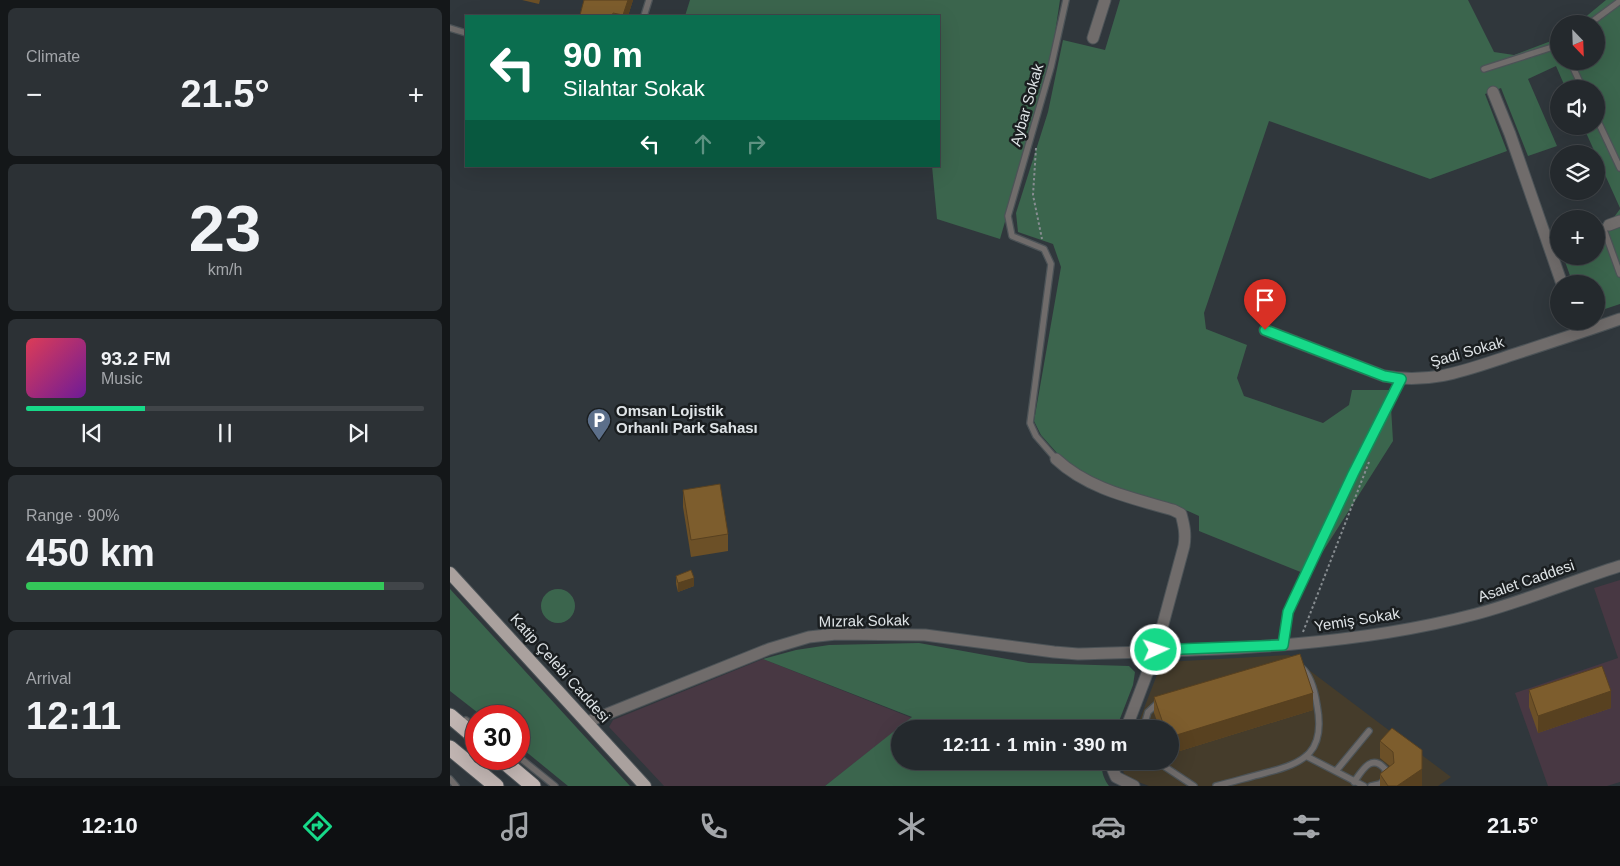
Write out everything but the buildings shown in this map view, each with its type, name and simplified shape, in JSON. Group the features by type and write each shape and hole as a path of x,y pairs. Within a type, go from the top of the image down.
{"highway":[{"path":"450,716 465,729"},
{"path":"450,748 496,786"},
{"path":"514,770 533,786"}],"main road":[{"name":"Katip Çelebi Caddesi","path":"450,573 644,786"}],"street":[{"path":"1093,38 1105,0"},
{"path":"1493,92 1550,234"},
{"name":"Şadi Sokak","path":"1265,330 1384,376 1420,380 1456,373 1620,319"},
{"path":"1056,459 1076,476 1101,488 1181,514 1185,529 1184,546 1156,650 1129,720"},
{"name":"Asalet Caddesi","path":"1441,621 1476,614 1620,566"},
{"name":"Yemiş Sokak","path":"1156,650 1298,644 1348,638 1441,621"},
{"name":"Mızrak Sokak","path":"587,722 769,649 809,637 836,634 908,634 948,637 1078,654 1156,650"},
{"path":"1113,770 1116,777 1122,782 1134,786"}],"lane":[{"path":"644,15 649,0"},
{"name":"Aybar Sokak","path":"1044,249 1012,236 1008,216 1051,67 1066,0"},
{"path":"1602,15 1620,1"},
{"path":"450,28 465,33"},
{"path":"1484,69 1550,48"},
{"path":"1604,135 1620,168"},
{"path":"1611,224 1620,274"},
{"path":"1044,249 1051,264 1030,423 1036,436 1056,459"},
{"path":"1283,645 1288,612 1353,474 1401,379"},
{"path":"1216,786 1289,767 1306,756 1314,746 1318,734 1318,709 1313,688 1307,673 1301,667 1294,665"},
{"path":"1145,720 1152,708 1159,702 1167,701"},
{"path":"450,710 465,720"},
{"path":"1336,771 1368,732"},
{"path":"1306,756 1364,786"},
{"path":"1354,782 1369,764 1379,763 1386,771 1386,778 1380,784 1371,786"},
{"path":"530,766 555,786"},
{"path":"1170,770 1194,786"},
{"path":"450,779 456,786"}],"path":[{"path":"1037,140 1033,195 1044,249"},
{"path":"1298,644 1369,461"}],"shaded area":[{"path":"1620,580 1620,782 1607,786 1548,786 1515,693 1618,658 1594,588"},
{"path":"1289,655 1451,777 1438,786 1149,786 1125,777 1123,770 1179,770 1179,720 1139,720 1160,667 1166,662"},
{"path":"763,659 912,718 909,720 891,720 891,734 825,786 664,786 609,727 613,720"}],"green space":[{"path":"690,0 1060,0 1050,66 1000,239 937,219 932,167 940,167 940,15 685,15"},
{"path":"1120,0 1468,0 1494,52 1514,55 1550,41 1550,69 1528,79 1550,130 1550,135 1552,135 1557,145 1550,145 1550,148 1528,156 1501,88 1485,94 1507,151 1430,179 1269,121 1204,313 1206,329 1247,345 1237,378 1244,396 1323,423 1349,405 1352,390 1390,390 1393,441 1308,575 1199,531 1199,516 1188,511 1090,479 1064,461 1041,435 1034,421 1061,267 1053,244 1018,232 1016,213 1048,112 1063,40 1105,50"},
{"path":"1606,0 1620,0 1620,208 1605,175 1605,145 1592,145 1587,135 1605,135 1605,80 1562,80 1558,70 1605,70 1605,15 1588,15"},
{"path":"1620,209 1620,304 1605,309 1605,275 1570,275 1566,265 1605,265 1606,228"},
{"path":"450,589 630,786 568,786 530,755 530,705 468,705 450,691"},
{"path":"558,589 565,590 570,594 574,599 574,613 570,618 565,622 558,623 551,622 546,618 542,613 541,606 542,599 546,594 551,590"},
{"path":"919,643 1029,663 1129,666 1135,672 1133,685 1119,720 908,720 912,717 763,659 796,650 829,645"},
{"path":"891,734 891,770 1102,770 1109,786 825,786"}],"place":[{"name":"Omsan Lojistik Orhanlı Park Sahası","path":"599,441"}],"route":[{"path":"1156,650 1283,645 1288,612 1353,474 1401,379 1384,376 1265,330"}]}
